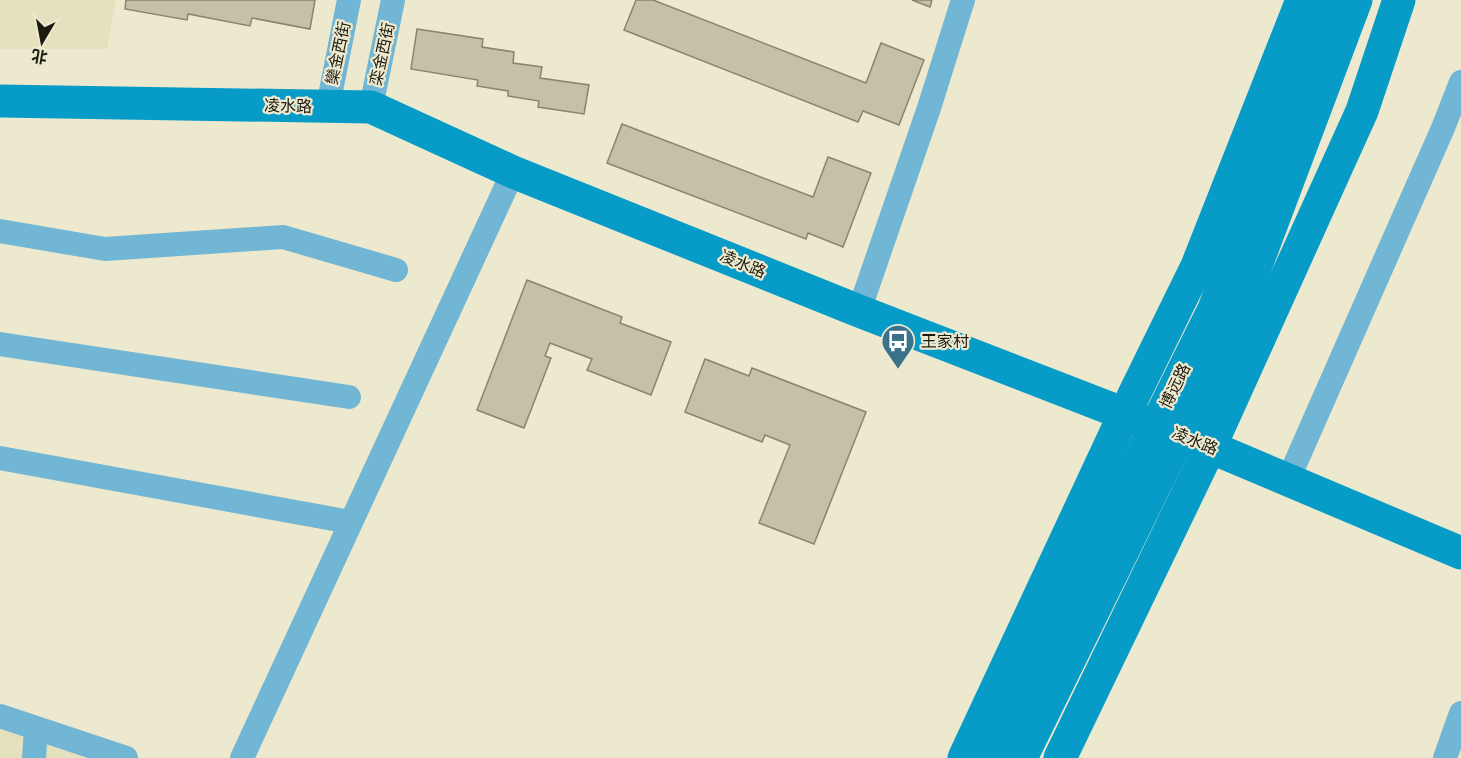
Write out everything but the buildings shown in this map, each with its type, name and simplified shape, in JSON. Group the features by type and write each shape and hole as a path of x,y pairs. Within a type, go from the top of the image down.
{"main road":[{"path":"964,758 1125,413 1197,266 1302,0"},
{"name":"博远路","path":"992,758 1214,309 1326,0"},
{"path":"1022,758 1234,324 1356,0"},
{"path":"1060,758 1210,447 1362,111 1399,0"},
{"name":"凌水路","path":"0,101 371,107 513,172 859,311 1210,447 1461,553"}],"street":[{"name":"欒金西街","path":"328,106 349,0"},
{"name":"栾金西街","path":"371,107 393,0"},
{"path":"859,311 929,108 963,0"},
{"path":"1288,480 1443,128 1461,82"},
{"path":"242,758 513,172"},
{"path":"0,231 105,249 283,237 396,270"},
{"path":"0,344 349,397"},
{"path":"0,458 350,522"},
{"path":"1445,758 1461,713"},
{"path":"0,716 126,758"},
{"path":"34,758 36,729"}],"shaded area":[{"path":"0,0 116,0 107,49 0,49"},
{"path":"0,725 106,758 0,758"}],"place":[{"name":"王家村","path":"898,370"}]}
